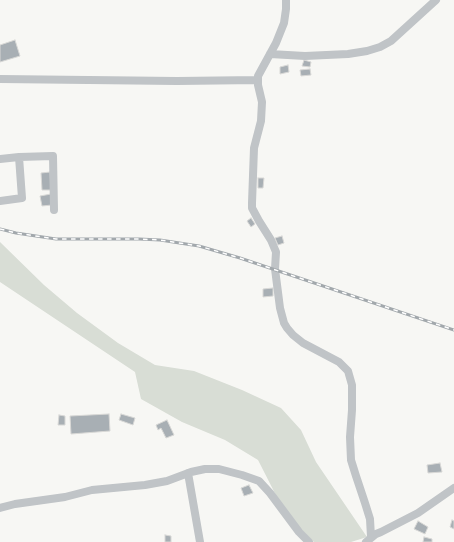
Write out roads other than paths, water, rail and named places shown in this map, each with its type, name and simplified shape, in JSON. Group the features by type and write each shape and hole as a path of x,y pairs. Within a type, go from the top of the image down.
{"street":[{"path":"286,0 284,23 276,43 258,76 258,86 262,102 261,121 254,148 252,168 252,208 258,221 271,240 276,252 275,269 280,308 284,323 293,335 339,362 348,371 352,385 350,437 351,460 366,503 370,520 369,539"},
{"path":"270,54 305,56 348,54 380,47 391,41 436,0"},
{"path":"0,79 176,81 258,80"},
{"path":"0,159 53,156 54,210"},
{"path":"0,200 22,198 19,157"},
{"path":"0,508 16,504 65,497 92,490 167,481 188,473 205,469 219,469 259,481 270,493 299,532 309,542"},
{"path":"188,473 200,542"},
{"path":"369,539 418,513 454,488"}],"railway":[{"path":"0,229 56,239 160,240 199,246 240,258 454,330"}]}
